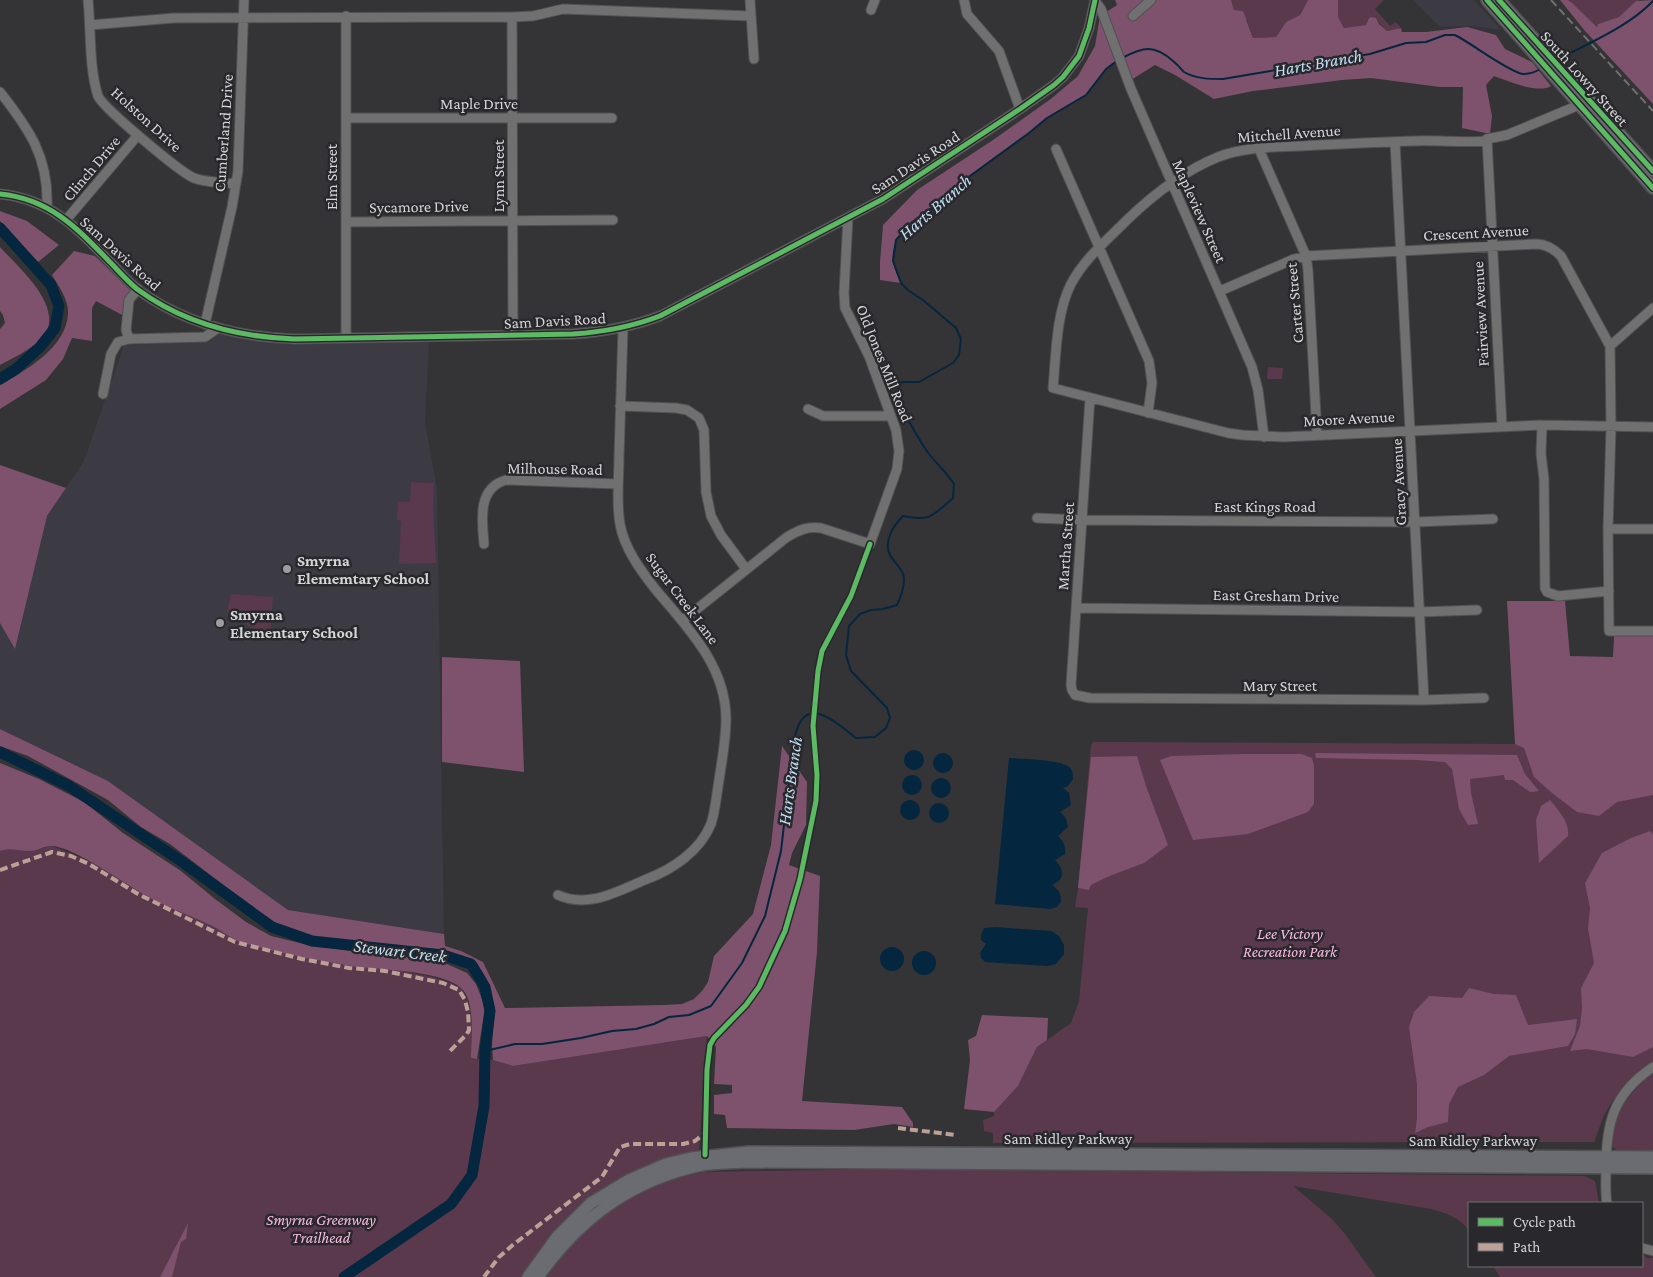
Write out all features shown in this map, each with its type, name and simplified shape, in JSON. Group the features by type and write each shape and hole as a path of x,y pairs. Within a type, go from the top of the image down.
{"main road":[{"path":"1487,0 1542,55"},
{"name":"South Lowry Street","path":"1499,0 1559,74 1653,171"},
{"path":"1559,74 1579,105 1653,188"},
{"name":"Sam Ridley Parkway","path":"528,1277 558,1237 591,1203 629,1180 666,1164 707,1155 758,1152 1606,1162 1653,1168"},
{"name":"Sam Ridley Parkway","path":"538,1277 554,1255 577,1230 605,1206 634,1188 668,1175 704,1165 744,1162 1606,1162 1653,1157"}],"street":[{"name":"Holston Drive","path":"88,0 93,68 99,98 138,135 181,170 193,177 206,181 236,184"},
{"name":"Cumberland Drive","path":"205,324 238,172 244,0"},
{"path":"750,0 754,59"},
{"path":"872,10 875,0"},
{"path":"964,0 967,14 999,51 1020,109"},
{"name":"Sam Davis Road","path":"1,194 17,196 47,207 79,230 138,289 171,310 218,328 273,338 346,338 580,334 623,328 660,316 848,218 901,187 1020,109 1054,85 1070,68 1084,44 1095,0"},
{"name":"Mapleview Street","path":"1095,0 1101,9 1131,88 1254,373 1264,437"},
{"path":"1133,16 1152,0"},
{"path":"90,24 174,18 244,16 512,17 533,16 563,9 751,16"},
{"name":"Elm Street","path":"346,16 346,338"},
{"name":"Lynn Street","path":"512,17 513,335"},
{"path":"0,92 24,123 34,140 46,179 47,207"},
{"name":"Mitchell Avenue","path":"1053,388 1060,326 1066,294 1081,268 1099,248 1138,210 1171,182 1218,157 1240,151 1395,142 1470,143 1506,134 1579,105"},
{"name":"Maple Drive","path":"346,118 612,118"},
{"name":"Clinch Drive","path":"66,220 138,135"},
{"name":"Fairview Avenue","path":"1487,140 1502,427"},
{"name":"Gracy Avenue","path":"1395,142 1424,700"},
{"path":"1056,149 1149,361 1152,383 1148,413"},
{"name":"Carter Street","path":"1259,149 1306,256 1317,434"},
{"name":"Old Jones Mill Road","path":"746,569 787,537 806,528 831,530 870,544 898,461 898,440 891,416 866,347 845,308 848,218"},
{"name":"Sycamore Drive","path":"346,222 613,220"},
{"name":"Crescent Avenue","path":"1220,291 1294,259 1306,256 1540,244 1557,252 1561,256 1610,346 1609,631 1653,631"},
{"path":"128,339 126,330 129,300 138,289"},
{"path":"1610,346 1653,308"},
{"path":"102,394 110,354 118,342 128,339 205,337 218,328"},
{"name":"Sugar Creek Lane","path":"558,895 574,901 586,901 604,896 654,877 675,865 692,851 710,825 715,806 726,723 725,703 720,681 713,664 703,648 645,576 626,543 620,524 618,484 623,328"},
{"name":"Moore Avenue","path":"1053,388 1228,433 1264,437 1542,425 1653,427"},
{"name":"Martha Street","path":"1075,695 1071,685 1090,398"},
{"path":"620,406 676,408 687,410 699,418 704,430 705,484 711,516 721,534 746,569 682,621"},
{"path":"808,409 824,416 891,416"},
{"path":"1542,425 1545,588 1547,592 1558,596 1609,591"},
{"name":"Milhouse Road","path":"484,544 482,517 485,498 493,486 499,482 506,480 618,484"},
{"name":"East Kings Road","path":"1037,518 1082,520 1415,522 1493,519"},
{"path":"1608,529 1653,529"},
{"name":"East Gresham Drive","path":"1076,608 1420,612 1476,610"},
{"name":"Mary Street","path":"1075,695 1090,698 1424,700 1484,698"},
{"path":"1607,1202 1606,1162 1609,1124 1620,1099 1641,1075 1653,1066"}],"shaded area":[{"path":"1115,0 1231,0 1234,10 1243,11 1253,38 1276,37 1286,22 1300,15 1308,0 1338,0 1338,17 1344,28 1366,25 1369,18 1372,17 1376,18 1379,24 1387,31 1401,28 1402,32 1426,32 1467,27 1496,35 1505,49 1532,62 1551,86 1539,89 1531,88 1494,76 1486,85 1492,116 1490,134 1462,128 1463,87 1440,87 1371,78 1253,91 1214,99 1155,65 1131,80 1120,59 1106,69 1086,95 1047,118 948,192 940,205 926,212 902,232 893,253 894,267 901,283 880,280 883,225 917,190 993,140 1052,98 1078,76 1095,46 1100,16 1117,5"},
{"path":"1413,0 1474,0 1501,30 1473,26 1440,27"},
{"path":"1560,0 1568,0 1597,27 1598,24 1619,17 1636,1 1653,0 1653,104 1585,31"},
{"path":"0,211 27,221 59,245 38,262 0,221"},
{"path":"0,247 29,278 46,303 49,316 48,329 40,340 16,357 0,365 0,329 5,323 0,311"},
{"path":"74,251 95,256 131,291 122,315 96,301 92,308 92,341 72,338 63,359 46,380 0,409 0,385 43,357 60,337 66,326 67,304 52,275"},
{"name":"Smyrna Elementary School","path":"217,332 287,343 429,342 425,423 437,488 444,934 288,910 108,781 0,729 0,506 47,516 84,461 124,345 209,342"},
{"path":"0,465 66,488 47,516 15,649 0,623"},
{"path":"1507,601 1565,601 1570,656 1613,657 1614,636 1653,635 1653,795 1617,802 1599,816 1577,812 1534,777 1524,748 1515,744"},
{"path":"442,657 520,661 524,772 442,762"},
{"path":"0,729 108,781 288,910 444,934 445,946 461,951 483,962 505,1008 664,1005 682,1004 694,999 708,982 714,956 753,914 771,845 782,746 807,782 806,825 792,853 789,865 820,876 817,952 802,1101 902,1107 913,1123 913,1127 894,1124 854,1130 727,1128 725,1115 714,1114 714,1095 732,1093 732,1085 714,1084 716,1047 707,1036 513,1066 493,1060 492,1044 495,1008 486,978 477,963 443,950 310,936 276,923 256,910 170,844 141,827 108,800 28,756 0,746"},
{"path":"1315,753 1517,755 1525,774 1539,791 1530,792 1513,780 1505,780 1504,775 1470,779 1478,824 1468,825 1459,809 1452,769 1445,762 1316,758"},
{"path":"1302,754 1312,758 1314,765 1314,804 1308,812 1248,834 1193,840 1160,760 1171,756"},
{"path":"1137,756 1168,845 1144,863 1107,877 1091,885 1089,890 1078,888 1091,757"},
{"path":"0,763 39,779 84,802 123,833 181,871 246,922 271,936 308,945 364,953 438,960 467,973 476,984 485,1007 477,1059 471,1058 472,1021 469,1002 461,988 452,982 425,974 351,966 324,961 244,943 218,929 153,900 73,852 52,846 33,851 11,849 0,851"},
{"path":"1550,800 1565,821 1568,836 1539,863 1536,820 1541,806"},
{"path":"1650,831 1653,834 1653,1047 1633,1057 1587,1049 1570,1051 1580,1026 1582,1008 1581,988 1594,963 1588,928 1590,908 1585,883 1602,853 1631,838"},
{"path":"1469,988 1494,994 1516,995 1528,1025 1577,1019 1575,1034 1568,1046 1509,1056 1484,1075 1458,1087 1449,1104 1448,1122 1428,1127 1415,1133 1417,1084 1409,1027 1414,1012 1429,996 1462,998"},
{"path":"982,1015 1048,1018 1047,1040 1037,1047 1018,1086 994,1112 964,1109 970,1060 968,1040 976,1036"},
{"path":"188,1223 186,1239 181,1242 172,1277 160,1277"}],"green space":[{"path":"1231,0 1308,0 1300,15 1286,22 1276,37 1253,38 1247,20 1234,10"},
{"path":"1338,0 1384,0 1375,9 1390,26 1396,22 1401,28 1387,31 1376,18 1369,18 1366,25 1344,28 1338,17"},
{"path":"1568,0 1639,0 1619,17 1598,24 1597,27"},
{"path":"1268,367 1283,368 1282,379 1267,379"},
{"path":"411,482 434,483 433,506 436,563 399,564 401,521 397,520 398,502 410,502"},
{"path":"231,594 273,597 270,638 227,613"},
{"name":"Lee Victory Recreation Park","path":"1653,736 1653,1064 1631,1080 1613,1100 1594,1142 993,1143 993,1133 984,1131 983,1120 994,1116 994,1112 1018,1086 1037,1047 1071,1023 1079,1001 1088,908 1075,907 1091,745 1093,742 1515,744"},
{"name":"Smyrna Greenway Trailhead","path":"52,846 87,860 242,942 353,966 397,970 452,983 462,989 469,1004 472,1027 471,1058 493,1060 513,1066 707,1036 699,1151 696,1152 692,1174 704,1172 902,1169 1585,1176 1595,1181 1599,1202 1468,1202 1468,1229 1452,1216 1431,1209 1293,1186 1332,1219 1376,1277 0,1277 0,851 8,848 30,851"},
{"path":"1653,1073 1653,1151 1616,1150 1611,1142 1611,1132 1615,1120 1629,1097"},
{"path":"1643,1255 1647,1258 1653,1258 1653,1277 1500,1277 1494,1267 1643,1267"}],"water":[{"path":"914,750 921,753 924,760 921,767 914,770 907,767 904,760 907,753"},
{"path":"943,753 950,756 953,763 950,770 943,773 936,770 933,763 936,756"},
{"path":"1009,758 1059,763 1066,765 1072,772 1073,779 1068,786 1063,788 1069,793 1071,805 1060,812 1066,818 1068,827 1058,836 1064,844 1065,854 1055,860 1062,871 1059,880 1052,885 1061,896 1061,902 1057,907 1050,909 995,904"},
{"path":"912,775 919,778 922,785 919,792 912,795 905,792 902,785 905,778"},
{"path":"941,778 948,781 951,788 948,795 941,798 934,795 931,788 934,781"},
{"path":"910,800 917,803 920,810 917,817 910,820 903,817 900,810 903,803"},
{"path":"939,803 946,806 949,813 946,820 939,823 932,820 929,813 932,806"},
{"path":"984,928 1051,931 1059,936 1064,945 1064,954 1056,964 1047,966 985,962 981,958 980,953 986,944 981,940 981,935"},
{"path":"887,947 897,947 904,954 904,964 897,971 887,971 880,964 880,954"},
{"path":"919,951 929,951 936,958 936,968 929,975 919,975 912,968 912,958"}],"waterway":[{"name":"Harts Branch","path":"1559,59 1621,26 1653,1"},
{"name":"Harts Branch","path":"1122,58 1136,51 1154,50 1160,52 1176,63 1184,72 1193,76 1223,79 1370,54 1406,43 1426,42 1445,35 1455,35 1517,72 1528,74 1542,68"},
{"name":"Harts Branch","path":"485,1051 515,1044 542,1044 612,1031 636,1029 669,1017 689,1015 711,1006 742,963 765,916 781,851 793,746 797,729 802,719 809,714 826,717 856,738 875,737 886,728 890,718 887,708 851,671 846,655 849,626 860,614 897,605 902,592 904,578 902,571 890,555 888,544 890,534 903,516 925,518 935,513 953,498 954,484 929,454 914,431 901,403 898,386 902,382 919,382 953,363 959,355 961,339 956,328 901,283 893,261 896,240 911,223 928,210 941,206 948,192 1047,118 1086,95 1106,69 1118,60"},
{"name":"Stewart Creek","path":"0,228 51,285 59,306 55,328 40,347 16,369 0,379"},
{"name":"Stewart Creek","path":"0,752 69,786 181,861 272,927 312,941 443,955 471,964 485,987 490,1011 485,1051 484,1106 472,1175 451,1204 344,1277"}],"railway":[{"path":"1551,0 1653,111"}],"marked path":[{"path":"0,870 52,852 71,856 89,864 138,894 235,942 302,959 349,968 385,971 443,983 459,990 465,1000 468,1012 469,1030 450,1051"},
{"path":"898,1128 956,1135"},
{"path":"484,1277 499,1257 514,1244 602,1177 620,1147 630,1144 683,1144 695,1141 705,1133"}],"cycle path":[{"path":"0,194 33,202 60,216 84,236 133,286 155,301 192,319 232,331 273,338 294,339 573,334 607,330 660,316 883,199 1020,109 1063,77 1079,56 1089,28 1095,0"},
{"path":"1487,0 1653,188"},
{"path":"1499,0 1653,171"},
{"path":"705,1155 707,1070 710,1045 714,1038 746,1005 759,987 785,931 800,879 816,801 817,775 813,726 818,671 822,651 851,596 870,544"}],"place":[{"name":"Smyrna Elememtary School","path":"287,569"},
{"name":"Smyrna Elementary School","path":"220,623"}]}
